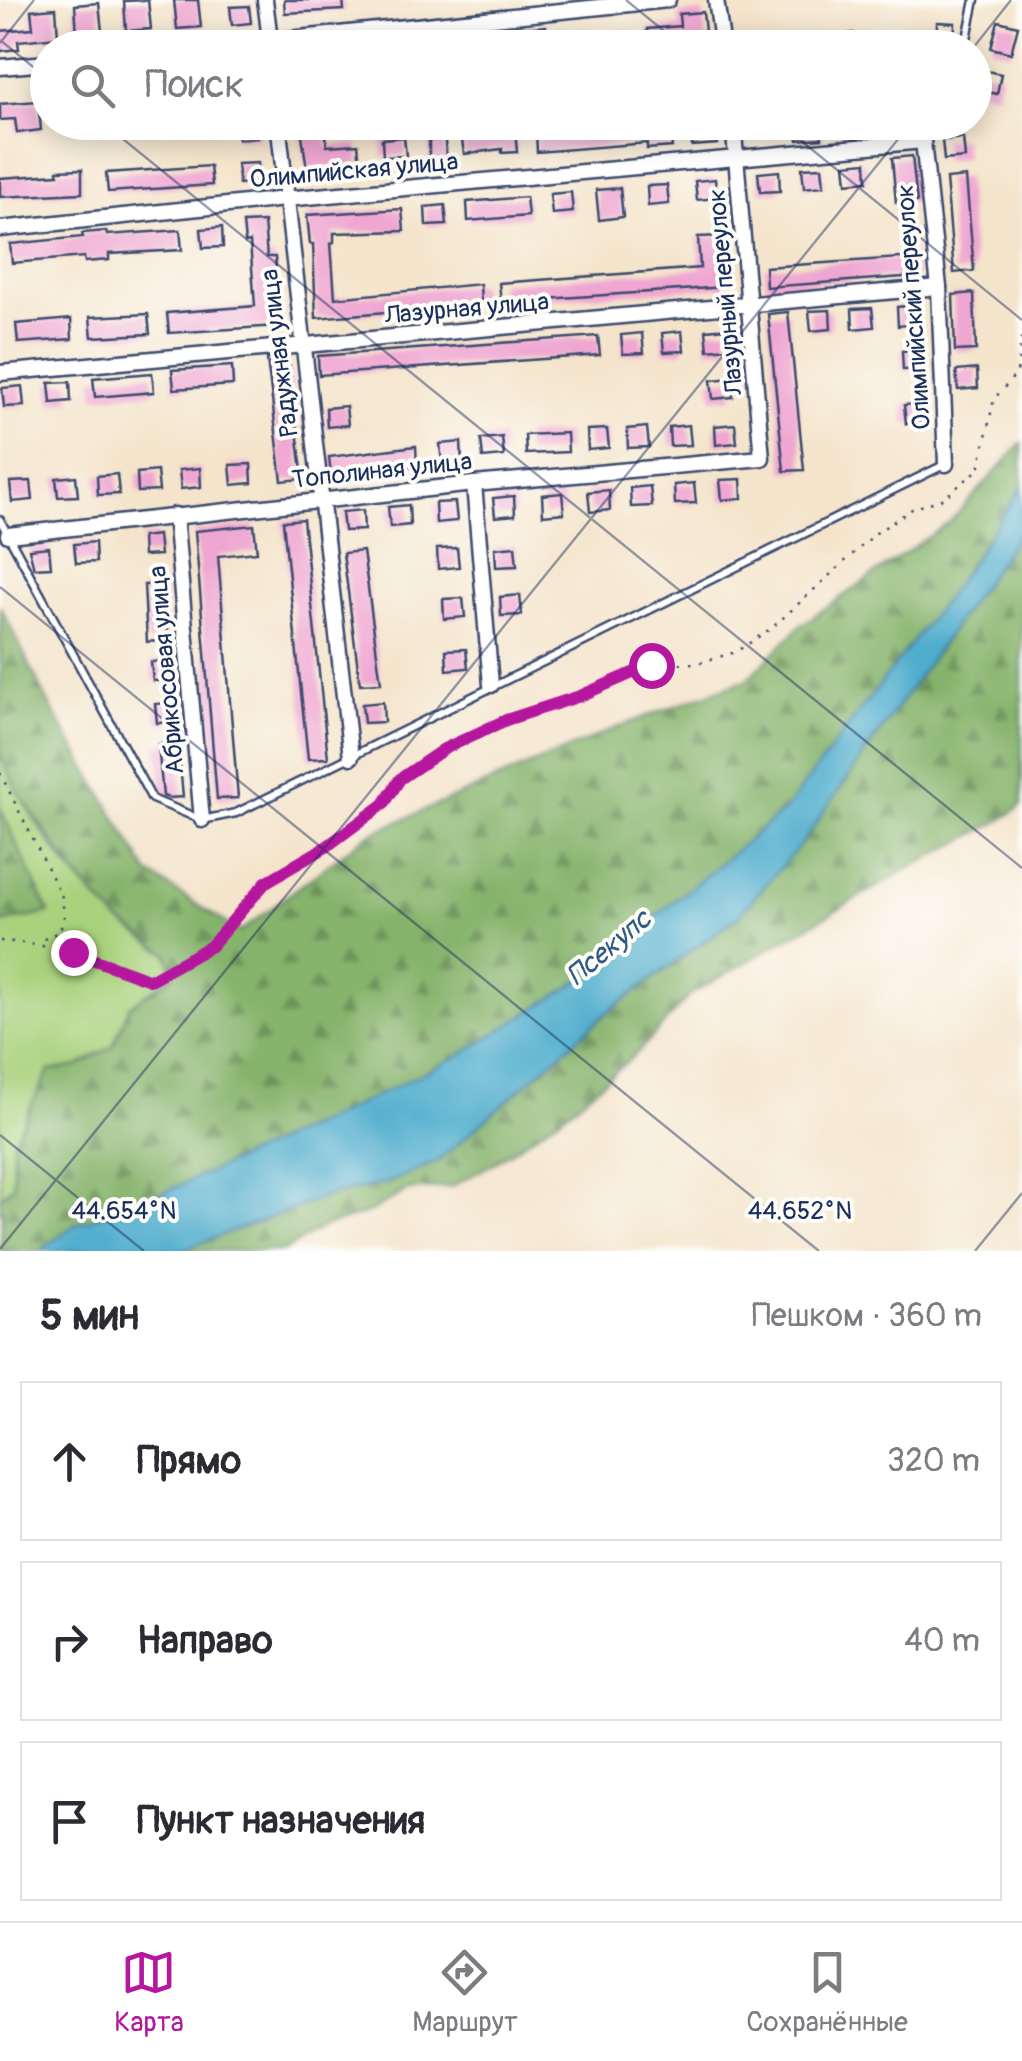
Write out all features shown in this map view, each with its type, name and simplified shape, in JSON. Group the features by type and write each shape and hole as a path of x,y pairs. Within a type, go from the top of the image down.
{"street":[{"path":"266,0 269,30"},
{"path":"397,30 668,0"},
{"path":"716,0 720,30"},
{"path":"0,67 30,64"},
{"name":"Радужная улица","path":"280,140 351,757"},
{"name":"Лазурный переулок","path":"735,140 762,458"},
{"path":"891,140 891,144"},
{"name":"Олимпийский переулок","path":"891,144 923,141 938,287 946,464"},
{"name":"Олимпийская улица","path":"0,229 285,198 891,144"},
{"name":"Лазурная улица","path":"0,373 938,287"},
{"name":"Тополиная улица","path":"4,528 762,458"},
{"path":"474,484 492,685"},
{"name":"Абрикосовая улица","path":"176,515 202,820"}],"lane":[{"path":"968,30 975,0"},
{"path":"4,528 152,799 202,820 236,812 351,757 946,464"}],"path":[{"path":"0,941 36,944 116,966 150,980 211,946 266,882 326,847 384,804 400,779 444,749 506,720 580,696 651,665 698,663 736,652 797,608 876,532 912,509 944,498 979,469 994,399 1017,373 1022,331"},
{"path":"0,773 62,897 64,917 60,931 36,944"}],"green space":[{"path":"1022,443 1022,487 948,595 785,810 569,988 460,1055 328,1119 149,1199 76,1224 40,1251 0,1251 0,1197 13,1186 13,1142 49,1071 78,1066 113,1046 130,1006 174,975 168,954 118,920 75,874 15,788 0,753 0,606 50,706 149,874 240,932 367,835 621,726 748,679 800,626 950,522"},
{"path":"1022,529 1022,805 691,994 638,1052 566,1113 494,1163 451,1187 408,1190 370,1212 323,1227 283,1251 179,1251 334,1194 385,1184 437,1162 608,1012 737,917 847,780"},
{"path":"0,753 35,820 65,862 116,918 168,954 174,975 130,1006 113,1046 78,1066 13,1141 13,1186 0,1197 0,923 49,913 0,808"},
{"path":"0,808 3,815 49,913 0,923"}],"water":[{"path":"1022,487 1022,529 803,842 737,917 608,1012 437,1162 385,1184 334,1194 179,1251 40,1251 76,1224 149,1199 460,1055 569,988 785,810 948,595"}],"building":[{"path":"148,0 151,29 126,30 124,1"},
{"path":"174,0 198,0 201,27 177,29"},
{"path":"284,0 343,0 344,10 285,13"},
{"path":"99,3 102,30 77,30 75,5"},
{"path":"249,6 251,23 232,25 230,7"},
{"path":"56,8 58,30 30,30 30,40 18,41 19,49 0,51 0,31 33,28 31,10"},
{"path":"703,12 705,30 647,30 680,26 679,14"},
{"path":"998,21 1018,26 1011,53 992,48"},
{"path":"937,22 955,23 955,30 937,30"},
{"path":"546,26 546,30 522,30"},
{"path":"992,72 1001,74 997,94 992,93"},
{"path":"30,102 30,131 17,133 15,119 0,120 0,104"},
{"path":"303,140 326,140 327,146 358,144 360,164 307,169"},
{"path":"382,140 404,140 406,156 383,157"},
{"path":"429,140 445,140 446,161 429,162"},
{"path":"462,140 516,140 517,152 502,153 502,149 464,154"},
{"path":"536,140 671,140 672,147 647,149 647,143 537,152"},
{"path":"692,140 717,140 717,144 692,146"},
{"path":"942,140 963,140 965,158 944,160"},
{"path":"912,156 917,202 896,203 892,158"},
{"path":"866,162 867,181 847,183 845,164"},
{"path":"258,163 259,182 239,184 237,164"},
{"path":"210,166 212,185 108,192 106,173"},
{"path":"822,167 824,186 804,188 802,168"},
{"path":"82,169 82,193 0,197 0,178"},
{"path":"779,171 780,191 760,192 758,173"},
{"path":"966,177 974,271 954,273 946,179"},
{"path":"715,179 717,198 697,200 695,181"},
{"path":"667,185 669,204 648,206 647,186"},
{"path":"620,188 623,217 599,220 596,190"},
{"path":"571,192 573,212 552,214 550,194"},
{"path":"526,197 528,216 468,221 467,202"},
{"path":"445,205 447,225 426,226 425,207"},
{"path":"402,209 404,231 334,233 331,243 335,298 480,284 481,304 316,318 313,244 307,215"},
{"path":"264,222 267,257 275,257 277,286 272,286 277,326 169,333 167,313 255,306 250,242 245,243 243,223"},
{"path":"222,227 223,247 203,248 201,229"},
{"path":"180,230 182,250 109,254 109,260 85,262 84,257 12,263 10,244 106,231 107,235"},
{"path":"721,236 725,287 501,302 499,283 700,268 698,237"},
{"path":"915,257 917,276 766,287 765,267"},
{"path":"974,293 976,350 955,351 953,295"},
{"path":"917,305 919,324 898,326 897,307"},
{"path":"872,308 874,327 853,329 852,309"},
{"path":"830,310 831,329 811,331 809,311"},
{"path":"788,312 804,470 784,471 768,314"},
{"path":"148,314 150,334 92,337 90,317"},
{"path":"71,319 72,339 18,343 16,324"},
{"path":"727,328 728,348 708,350 706,330"},
{"path":"682,331 684,351 664,352 662,333"},
{"path":"642,333 644,353 623,354 621,335"},
{"path":"598,336 600,355 319,375 318,356"},
{"path":"922,349 924,369 903,370 902,351"},
{"path":"288,357 303,479 282,481 267,359"},
{"path":"232,366 233,385 174,389 172,370"},
{"path":"977,369 978,388 958,390 956,371"},
{"path":"152,373 154,392 95,397 93,378"},
{"path":"732,378 733,397 713,399 711,380"},
{"path":"70,382 71,401 51,403 49,383"},
{"path":"22,386 24,406 4,407 2,388"},
{"path":"925,403 927,423 906,424 904,405"},
{"path":"346,406 348,425 327,427 326,408"},
{"path":"735,424 737,443 716,445 715,426"},
{"path":"689,425 691,445 670,446 669,427"},
{"path":"647,427 649,447 628,448 627,429"},
{"path":"607,429 609,448 588,450 587,430"},
{"path":"567,433 568,452 526,454 525,435"},
{"path":"502,437 504,456 483,458 481,439"},
{"path":"461,442 462,461 442,463 440,444"},
{"path":"416,446 417,466 331,476 329,457"},
{"path":"251,464 252,483 232,485 230,465"},
{"path":"200,468 201,487 181,489 179,470"},
{"path":"157,471 159,491 138,492 137,473"},
{"path":"117,474 119,494 98,495 97,476"},
{"path":"76,476 78,496 58,497 56,478"},
{"path":"741,479 742,498 722,500 720,480"},
{"path":"31,481 33,500 12,502 10,482"},
{"path":"694,483 696,503 675,504 674,485"},
{"path":"650,486 652,506 631,507 630,488"},
{"path":"609,490 610,510 590,512 588,492"},
{"path":"562,493 564,513 543,515 542,495"},
{"path":"514,496 515,515 495,517 493,498"},
{"path":"455,502 457,521 436,523 435,503"},
{"path":"409,505 410,525 390,527 388,507"},
{"path":"363,510 364,530 344,531 342,512"},
{"path":"303,519 328,758 308,759 283,521"},
{"path":"254,525 257,552 218,556 238,798 217,799 195,531"},
{"path":"158,535 160,555 143,556 142,537"},
{"path":"95,542 96,562 76,563 74,544"},
{"path":"515,546 517,566 496,567 495,548"},
{"path":"49,547 51,567 34,568 29,549"},
{"path":"457,548 459,567 438,569 437,549"},
{"path":"363,551 381,683 360,684 343,553"},
{"path":"165,584 168,640 147,642 144,585"},
{"path":"520,595 522,615 501,616 500,597"},
{"path":"463,598 465,617 444,619 443,599"},
{"path":"466,649 468,668 447,670 446,650"},
{"path":"172,660 174,680 153,681 151,662"},
{"path":"176,702 178,722 157,723 155,704"},
{"path":"383,702 384,722 364,723 362,704"},
{"path":"178,742 183,797 169,798 163,796 158,744"}],"route":[{"path":"73,952 150,980 211,946 266,882 326,847 384,804 400,779 444,749 506,720 580,696 651,665"}],"water label":[{"name":"Псекупс","path":"609,948"}]}
